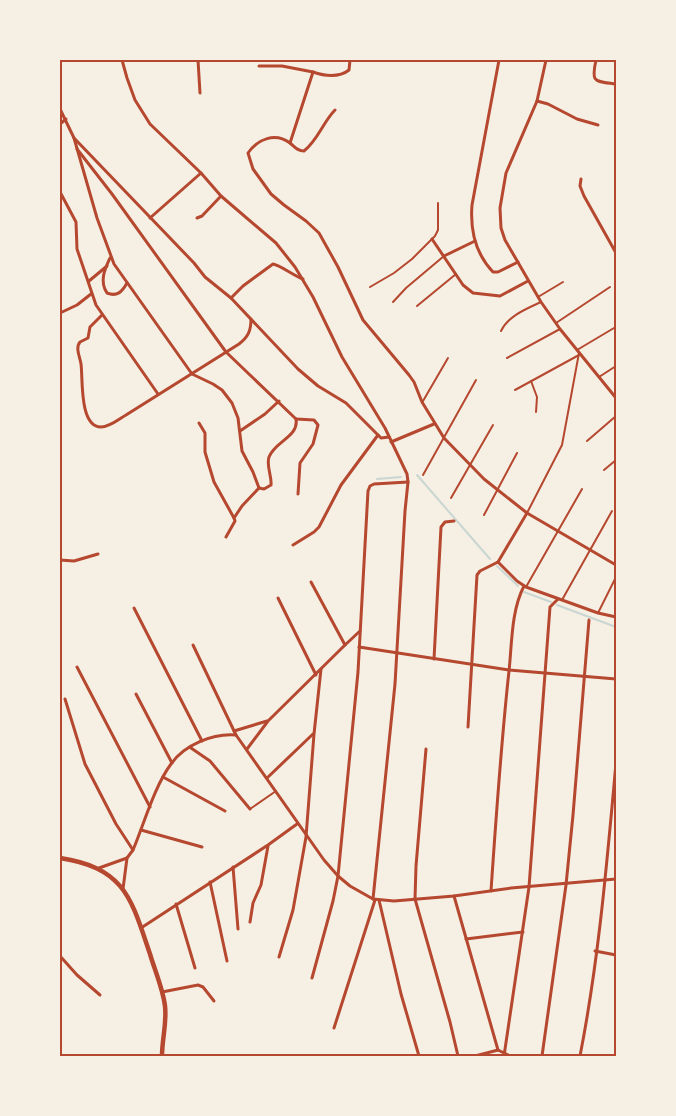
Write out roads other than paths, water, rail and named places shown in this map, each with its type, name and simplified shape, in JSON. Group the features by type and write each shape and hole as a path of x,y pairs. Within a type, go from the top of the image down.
{"main road":[{"path":"60,858 99,868 112,877 130,900 141,928 165,1006 162,1056"}],"street":[{"path":"122,60 131,91 145,118 201,173 221,196 276,243 304,279 342,357 366,395 407,474 397,653 376,900 334,1028"},
{"path":"198,60 200,93"},
{"path":"499,60 472,205 472,234 493,272 498,272 518,262"},
{"path":"546,60 537,101 506,173 499,220 502,235 541,302 560,329 616,398"},
{"path":"596,60 593,74 595,78 599,82 616,84"},
{"path":"258,66 282,66 325,76 342,74 349,70 350,61"},
{"path":"290,143 313,72"},
{"path":"537,101 548,104 577,119 598,125"},
{"path":"60,110 74,138 110,257 126,284 192,374 213,384 228,396 236,410 242,451 259,488"},
{"path":"336,110 330,115 317,136 304,151 298,151 290,143 280,138 269,137 252,148 248,153 253,169 271,194 313,227 325,242 363,320 414,382 422,402 444,438 497,491 527,513 616,565"},
{"path":"60,124 66,119"},
{"path":"74,138 194,262 205,278 231,298 294,366 318,386 346,403 378,436 381,438 389,437"},
{"path":"77,149 124,210 226,352 296,419 295,430 277,446 269,457 271,485 268,488 259,488 234,518"},
{"path":"150,218 201,173"},
{"path":"581,179 580,186 584,196 616,252"},
{"path":"60,192 76,222 77,249 91,294 102,315 158,394"},
{"path":"197,218 202,216 221,196"},
{"path":"432,239 469,291 493,296 505,295 528,282"},
{"path":"444,256 475,241"},
{"path":"110,257 102,281 104,288 107,293 116,295 121,292 126,284"},
{"path":"231,298 243,286 273,264 304,279"},
{"path":"88,282 106,266"},
{"path":"60,313 77,305 91,294"},
{"path":"102,315 90,327 88,338 77,345 81,362 85,410 88,417 97,426 107,426 226,352 248,336 251,319"},
{"path":"240,431 265,414 278,401"},
{"path":"296,419 314,420 318,425 312,444 300,463 298,494"},
{"path":"199,423 205,433 205,452 214,482 235,521 226,537"},
{"path":"391,442 434,424"},
{"path":"293,545 314,532 323,520 342,485 378,436"},
{"path":"312,978 338,876 357,680 369,488 374,484 408,482"},
{"path":"468,727 477,575 480,571 498,562 527,513"},
{"path":"434,659 441,527 445,522 454,520"},
{"path":"60,560 74,561 98,554"},
{"path":"498,562 517,581 525,586 598,613 616,617"},
{"path":"311,582 345,645"},
{"path":"491,890 513,632 519,594 525,586"},
{"path":"278,598 316,675"},
{"path":"504,1054 529,887 550,607 560,599"},
{"path":"134,608 202,741"},
{"path":"542,1056 566,885 589,620"},
{"path":"247,749 268,721 360,631"},
{"path":"193,645 235,734 306,837 338,876 350,886 376,900 415,900 491,890 566,885 616,879"},
{"path":"359,647 509,670 616,679"},
{"path":"77,667 150,807"},
{"path":"280,957 293,910 306,837 314,734 322,669"},
{"path":"136,694 172,762"},
{"path":"64,699 85,764 116,824 133,850"},
{"path":"123,889 127,858 133,850 163,777 172,762 190,747 202,741 235,734 268,721"},
{"path":"267,778 314,734"},
{"path":"190,747 219,770 250,809"},
{"path":"426,749 415,900 458,1056"},
{"path":"580,1056 590,999 606,880 616,763"},
{"path":"163,777 225,811"},
{"path":"141,928 297,824"},
{"path":"141,830 202,847"},
{"path":"250,922 261,885 268,845"},
{"path":"99,868 127,858"},
{"path":"232,867 238,929"},
{"path":"210,882 227,961"},
{"path":"454,896 498,1050 510,1056"},
{"path":"376,900 419,1056"},
{"path":"176,904 195,968"},
{"path":"466,939 523,932"},
{"path":"595,951 616,955"},
{"path":"60,956 77,975 100,995"},
{"path":"162,992 198,985 214,1001"},
{"path":"475,1056 498,1050"}],"lane":[{"path":"370,287 398,270 432,239 438,230 438,203"},
{"path":"393,302 406,288 444,256"},
{"path":"417,306 456,274"},
{"path":"538,297 562,282"},
{"path":"556,323 610,288"},
{"path":"501,332 509,319 541,302"},
{"path":"515,390 614,328"},
{"path":"507,358 560,329"},
{"path":"527,513 562,445 578,352"},
{"path":"422,402 448,358"},
{"path":"599,377 616,366"},
{"path":"423,475 476,380"},
{"path":"530,381 538,397 536,412"},
{"path":"587,441 616,416"},
{"path":"451,498 493,425"},
{"path":"484,515 517,453"},
{"path":"604,470 616,460"},
{"path":"525,586 582,489"},
{"path":"560,599 612,511"},
{"path":"598,613 616,577"},
{"path":"250,809 276,791"}],"waterway":[{"path":"417,475 490,559"},
{"path":"377,479 401,477"},
{"path":"497,566 518,586"},
{"path":"524,592 551,602"},
{"path":"557,605 616,627"}]}
